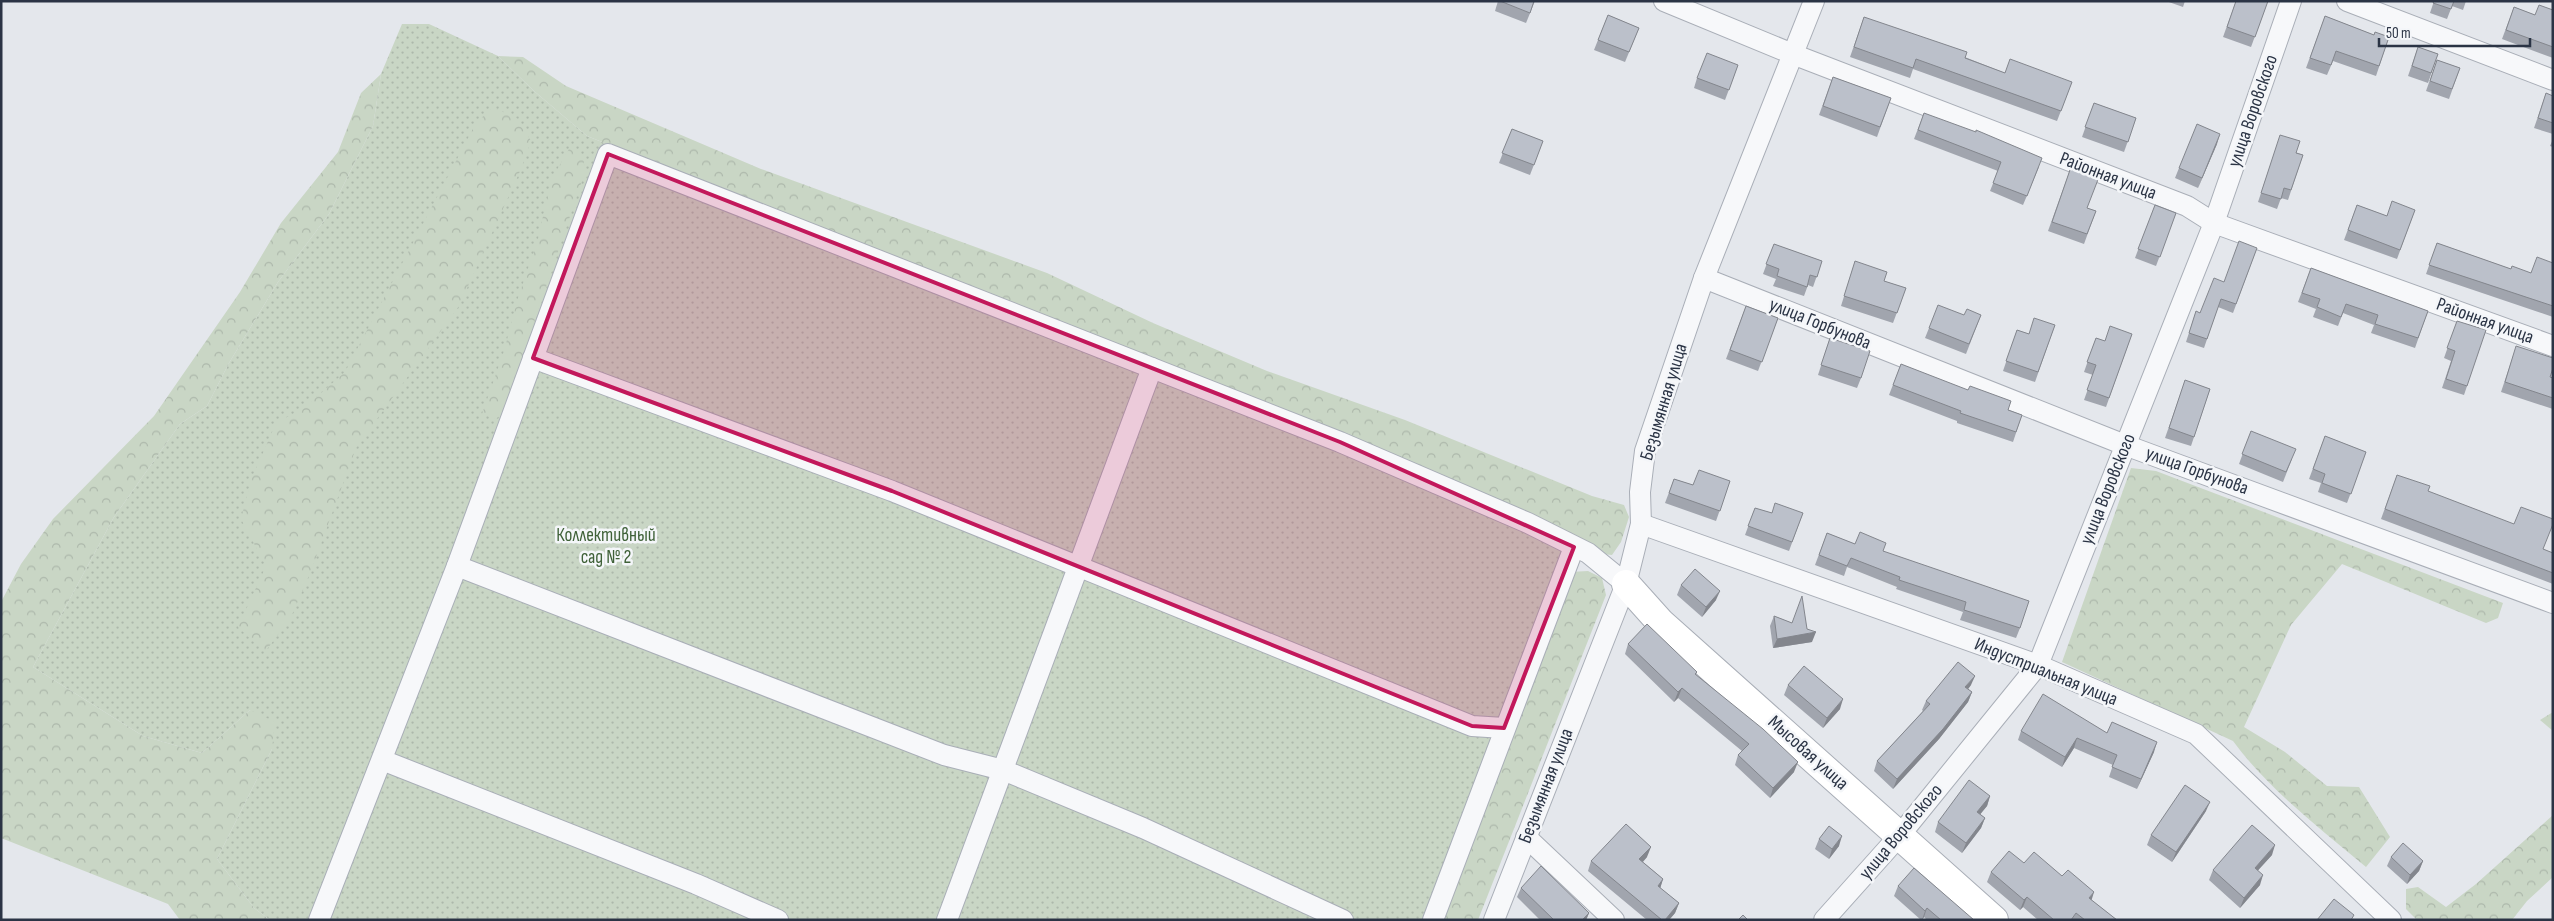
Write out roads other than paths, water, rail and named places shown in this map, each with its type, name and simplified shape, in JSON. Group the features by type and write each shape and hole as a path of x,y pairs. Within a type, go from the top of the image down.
{"street":[{"name":"Районная улица","path":"1664,1 1795,55 2187,206 2214,223 2553,346"},
{"name":"Безымянная улица","path":"1494,920 1626,584 1641,524 1640,492 1645,451 1704,278 1795,55 1814,1"},
{"name":"улица Воровского","path":"1824,920 1900,835 2038,665 2214,223 2291,1"},
{"path":"2347,1 2553,80"},
{"path":"319,920 457,566 608,154 1340,442 1528,523 1588,553 1626,584"},
{"name":"улица Горбунова","path":"1704,278 2125,445 2553,603"},
{"path":"533,358 892,491 1472,726 1504,728"},
{"path":"947,920 1152,368"},
{"name":"Индустриальная улица","path":"1641,524 2038,665 2196,734 2391,920"},
{"path":"1433,920 1574,546"},
{"path":"457,566 944,755 1003,770 1142,828 1343,920"},
{"name":"Мысовая улица","path":"1626,584 1661,623 1994,920"},
{"path":"382,760 696,884 778,920"},
{"path":"1526,837 1614,920"}],"park label":[{"name":"Коллективный сад № 2","path":"606,546"}]}
